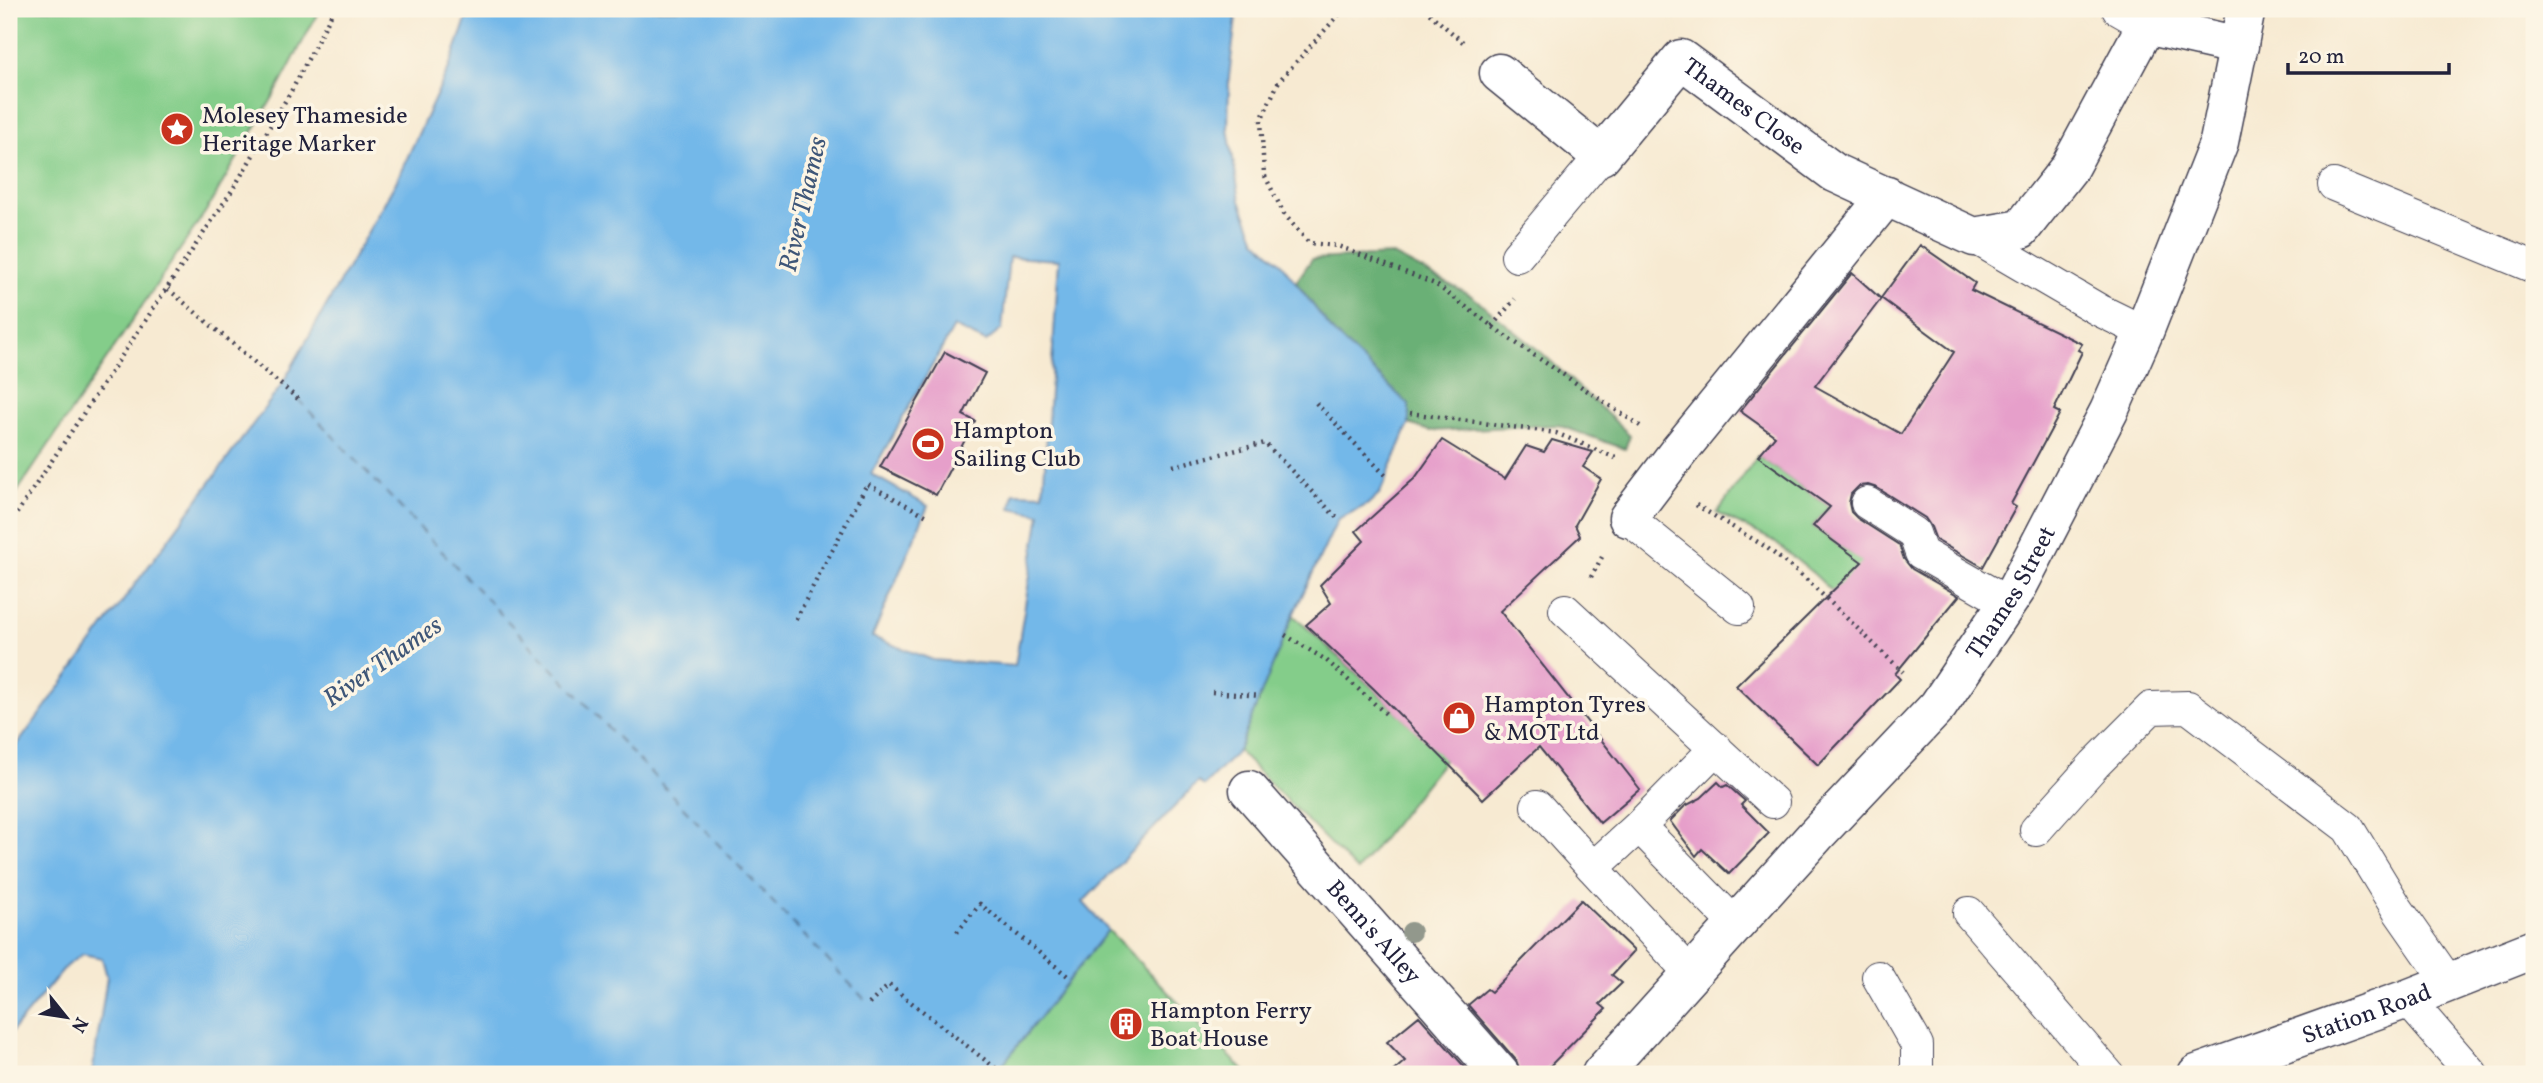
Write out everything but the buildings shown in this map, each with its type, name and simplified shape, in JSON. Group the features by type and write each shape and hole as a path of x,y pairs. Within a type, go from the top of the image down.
{"main road":[{"name":"Thames Street","path":"1601,1074 1816,835 1938,706 2008,603 2091,448 2144,332 2219,142 2246,9"},
{"path":"1974,237 2021,229 2069,168 2132,17 2239,46"},
{"name":"Thames Close","path":"1601,156 1681,59 1835,173 1974,237"},
{"path":"1499,73 1601,156"},
{"path":"1628,519 1679,451 1886,197"},
{"name":"Benn's Alley","path":"1249,790 1500,1074"},
{"name":"Station Road","path":"2197,1074 2407,999 2534,949"}],"lane":[{"path":"1517,256 1601,156"},
{"path":"2334,186 2534,267"},
{"path":"1974,237 2099,310 2144,332"},
{"path":"1867,503 1914,533 1921,553 2008,603"},
{"path":"1628,519 1739,608"},
{"path":"1568,612 1773,802"},
{"path":"2036,830 2095,764 2151,708 2188,706 2348,828 2398,910 2449,983"},
{"path":"1593,868 1716,748"},
{"path":"1537,806 1692,975"},
{"path":"1639,826 1736,925"},
{"path":"1969,913 2108,1074"},
{"path":"1878,977 1917,1045 1917,1074"},
{"path":"2407,999 2472,1074"}],"path":[{"path":"9,525 233,189 293,88 334,9"},
{"path":"1344,9 1279,81 1261,120 1264,174 1284,214 1309,243 1338,246 1435,284 1504,335 1679,451"},
{"path":"168,289 298,400"},
{"path":"1316,403 1387,477"},
{"path":"1173,466 1265,443 1338,519"},
{"path":"796,619 867,484 929,517"},
{"path":"1568,612 1628,519"},
{"path":"1285,635 1326,660 1386,714"},
{"path":"1212,692 1261,695"},
{"path":"957,932 980,904 1070,978"},
{"path":"869,1004 889,985 1000,1072"}],"green space":[{"path":"9,9 320,9 276,92 206,211 9,504"},
{"path":"1393,255 1472,296 1543,354 1630,435 1625,449 1558,425 1430,431 1409,424 1409,405 1335,334 1296,282 1312,259"},
{"path":"1758,456 1830,507 1813,526 1869,566 1852,611 1814,574 1772,540 1717,513"},
{"path":"1293,615 1445,759 1357,871 1238,751"},
{"path":"1108,930 1247,1074 995,1074"}],"water":[{"name":"River Thames","path":"470,9 1237,9 1229,77 1228,129 1240,201 1256,240 1280,262 1335,334 1409,405 1409,424 1380,493 1367,505 1338,519 1293,615 1238,751 1204,786 1198,782 1083,902 1108,930 995,1074 92,1074 107,977 102,958 83,954 66,966 9,1035 9,756 281,386 396,182 448,70","holes":["1009,257 1059,260 1043,494 1014,493 1011,508 1040,514 1015,666 933,660 872,637 928,506 871,474 954,327 986,342 1002,329"]}],"ferry route":[{"path":"298,399 869,1004"}],"place":[{"name":"Molesey Thameside Heritage Marker","path":"177,129"},
{"name":"Hampton Sailing Club","path":"928,444"},
{"name":"Hampton Tyres & MOT Ltd","path":"1459,718"},
{"name":"Hampton Ferry Boat House","path":"1126,1024"}]}
